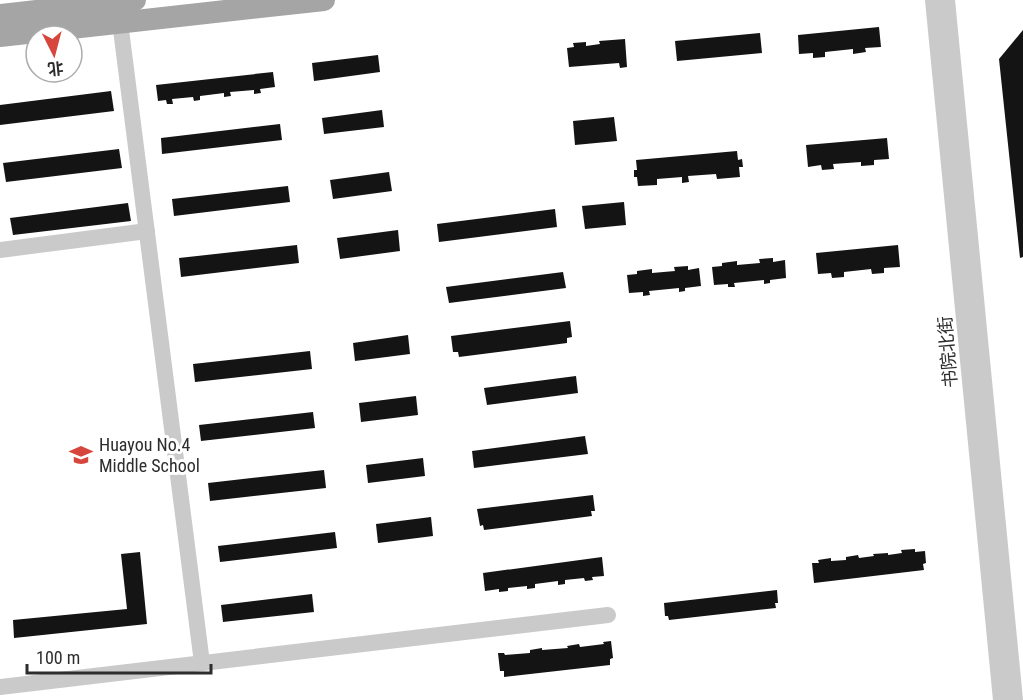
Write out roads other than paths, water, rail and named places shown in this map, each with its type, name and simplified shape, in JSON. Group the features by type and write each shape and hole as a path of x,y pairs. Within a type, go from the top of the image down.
{"main road":[{"path":"0,15 135,0"},
{"path":"0,36 324,0"}],"street":[{"name":"书院北街","path":"933,0 1001,700"},
{"name":"书院北街","path":"947,0 1015,700"},
{"path":"120,22 202,663"},
{"path":"0,250 147,231"},
{"path":"0,687 608,615"}],"place":[{"name":"Huayou No.4 Middle School","path":"81,455"}]}
